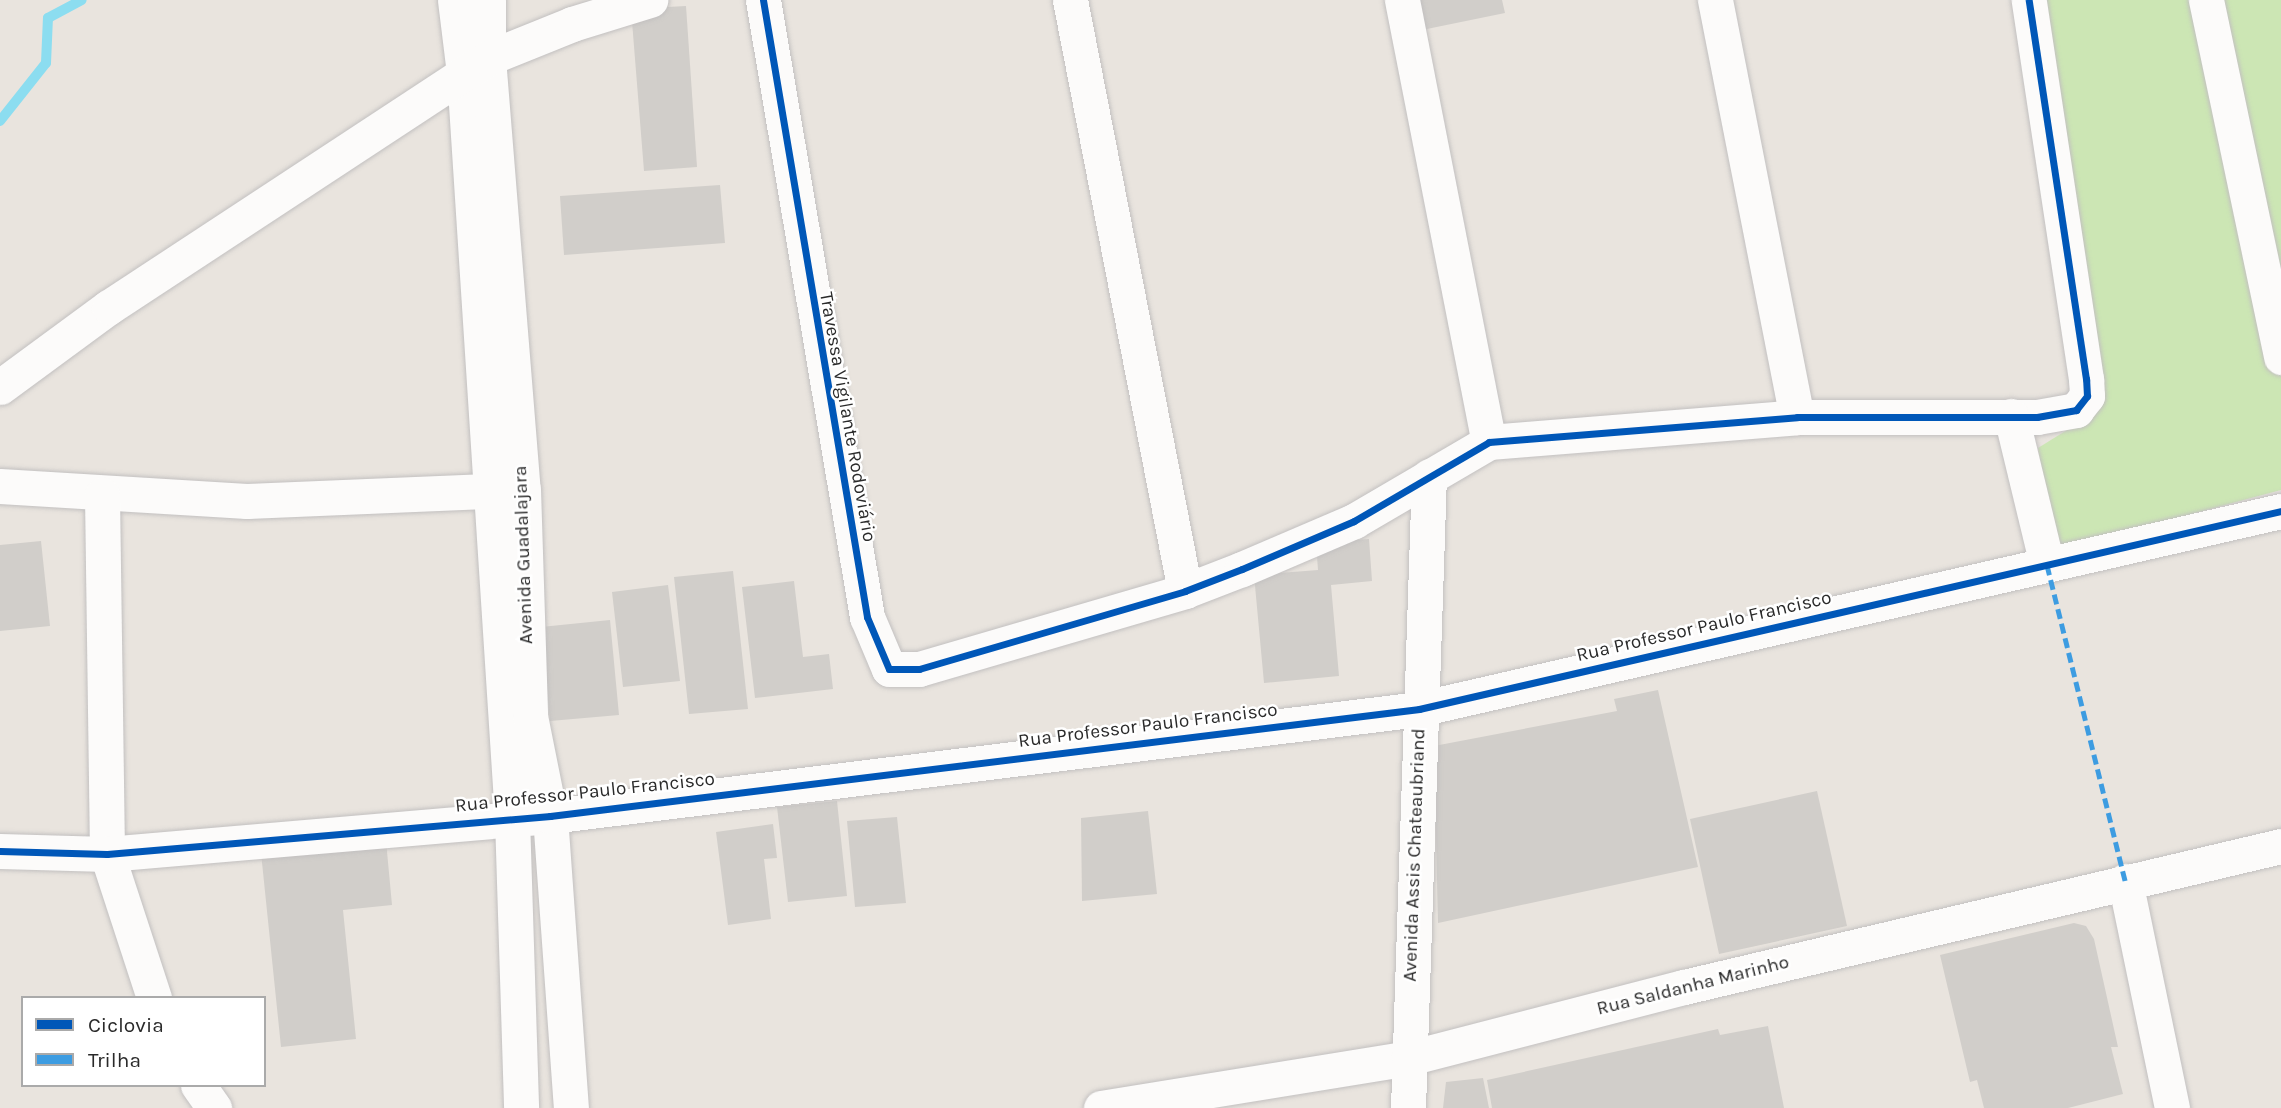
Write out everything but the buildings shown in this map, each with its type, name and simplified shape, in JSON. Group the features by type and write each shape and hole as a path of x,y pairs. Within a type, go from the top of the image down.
{"street":[{"path":"455,0 476,66 488,491 512,818 521,1108"},
{"name":"Avenida Guadalajara","path":"488,0 476,66 523,489 530,716 550,816 571,1108"},
{"path":"0,387 121,299 476,66 572,24 650,0"},
{"name":"Travessa Vigilante Rodoviário","path":"763,0 845,503 867,617 889,668 942,663 1185,591"},
{"path":"1070,0 1185,591 1354,521 1489,442 1797,417 2059,415 2083,405 2087,396 2029,0"},
{"path":"1402,0 1489,442"},
{"path":"1715,0 1797,417"},
{"path":"2206,0 2281,357"},
{"path":"2011,416 2047,565"},
{"name":"Avenida Assis Chateaubriand","path":"1408,1108 1419,709 1429,476"},
{"path":"0,485 102,495 247,501 523,489"},
{"path":"102,495 107,853 153,996"},
{"name":"Rua Professor Paulo Francisco","path":"0,851 107,853 550,816 1419,709 2281,511"},
{"name":"Rua Saldanha Marinho","path":"1101,1108 1409,1058 2125,881 2281,846"},
{"path":"2125,881 2172,1108"},
{"path":"199,1087 214,1108"}],"green space":[{"path":"2024,0 2281,0 2281,490 2053,551 2038,448 2096,412"}],"waterway":[{"path":"0,121 46,63 48,18 82,0"}],"marked path":[{"path":"2047,565 2125,881"}],"cycle path":[{"path":"763,0 867,617 889,669 919,669 1185,591 1354,521 1489,442 1797,417 2037,417 2076,410 2087,396 2086,379 2029,0"},
{"path":"0,851 107,854 550,816 1419,709 2281,511"}]}
